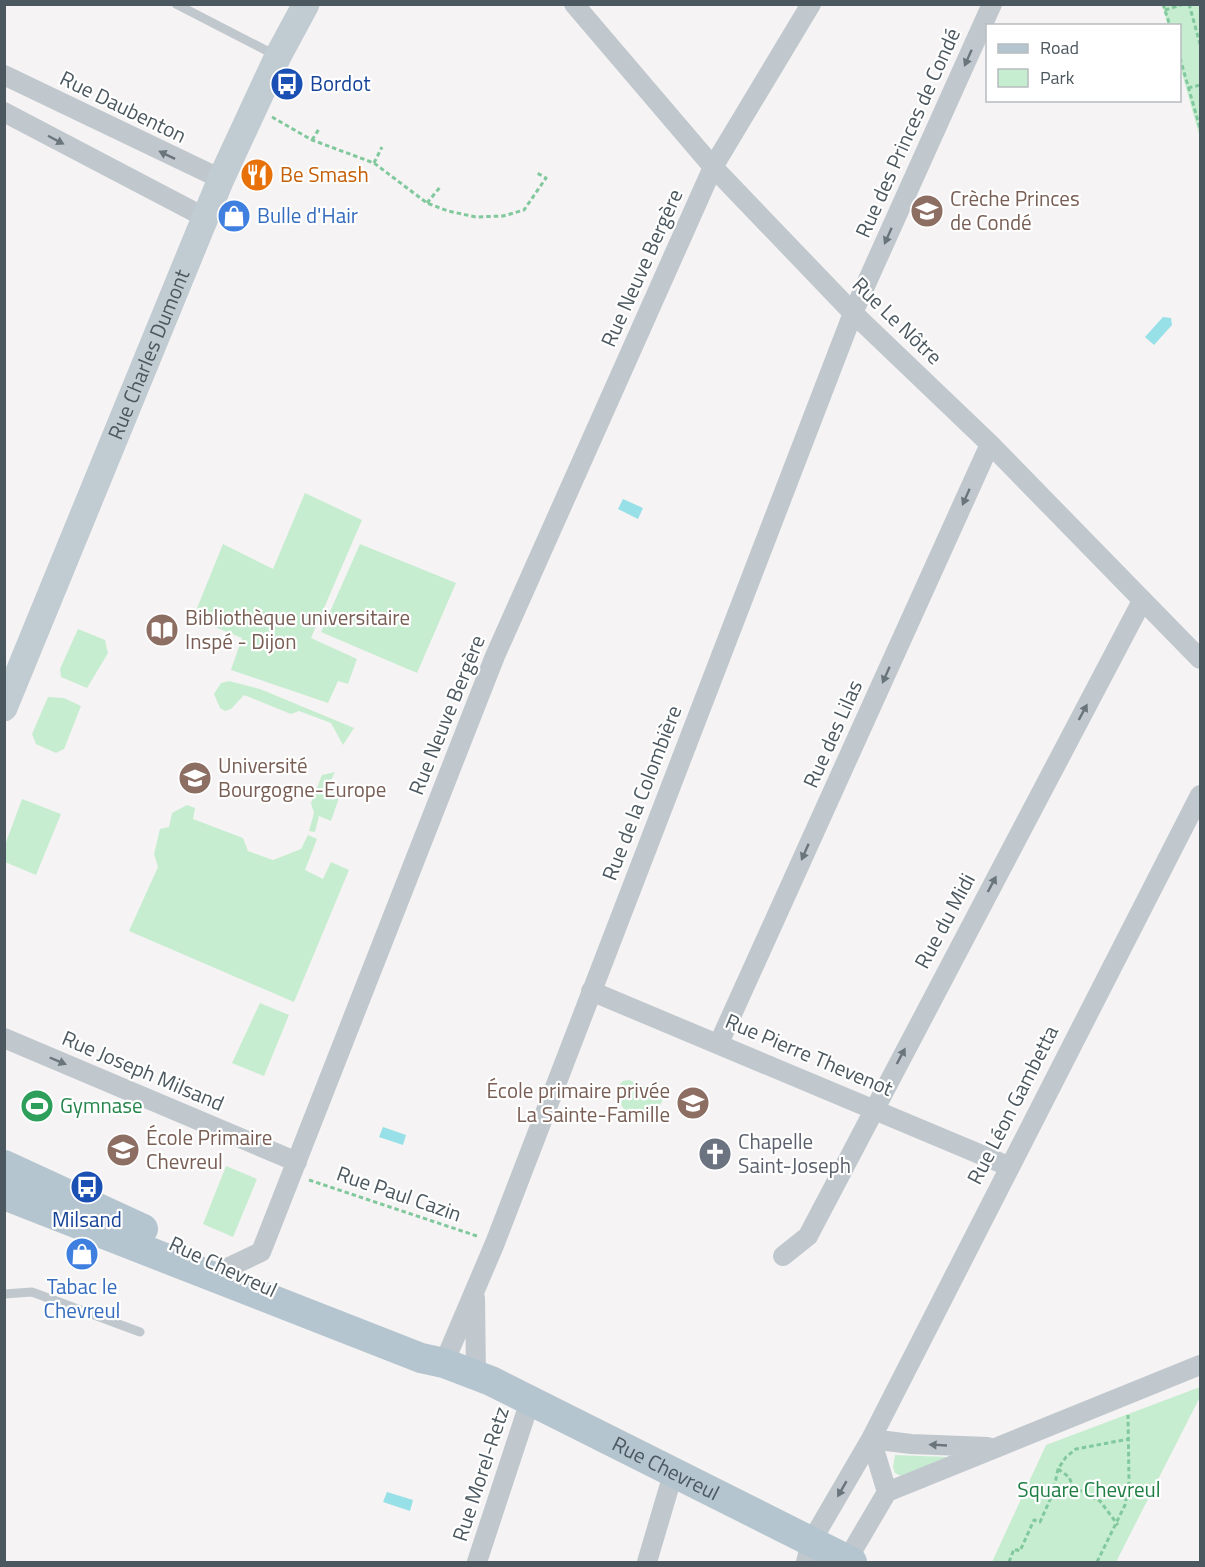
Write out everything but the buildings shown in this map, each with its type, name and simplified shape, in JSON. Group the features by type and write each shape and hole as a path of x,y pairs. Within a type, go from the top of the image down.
{"main road":[{"name":"Rue Chevreul","path":"11,1170 261,1287 421,1349 444,1363"},
{"name":"Rue Chevreul","path":"4,1195 421,1358 444,1363 476,1375 673,1474 808,1552 849,1561"}],"street":[{"name":"Rue Charles Dumont","path":"4,708 221,179 278,56 306,4"},
{"name":"Rue Le Nôtre","path":"574,4 713,167 853,313 990,444 1200,659"},
{"name":"Rue des Princes de Condé","path":"853,313 992,4"},
{"name":"Rue Neuve Bergère","path":"225,1269 261,1252 495,656 713,167 808,6"},
{"name":"Rue Daubenton","path":"4,75 221,179"},
{"path":"4,112 206,219"},
{"name":"Rue de la Colombière","path":"444,1363 495,1243 853,313"},
{"name":"Rue des Lilas","path":"719,1043 990,444"},
{"name":"Rue du Midi","path":"783,1256 808,1236 873,1108 1142,601"},
{"name":"Rue Léon Gambetta","path":"808,1552 871,1439 1008,1166 1200,795"},
{"name":"Rue Pierre Thevenot","path":"591,992 719,1043 1008,1166"},
{"name":"Rue Joseph Milsand","path":"4,1038 295,1168"},
{"name":"Rue de la Colombière","path":"476,1290 476,1375"},
{"path":"849,1561 887,1492 1200,1365"},
{"name":"Rue Morel-Retz","path":"477,1563 530,1401"},
{"path":"887,1492 871,1439 911,1444 996,1448"},
{"path":"647,1563 673,1474"}],"lane":[{"path":"176,4 278,56"},
{"path":"4,1294 32,1292 140,1332"}],"path":[{"path":"1163,4 1169,24"},
{"path":"1165,10 1184,4"},
{"path":"1189,4 1200,44"},
{"path":"1181,65 1200,128"},
{"path":"1188,88 1200,85"},
{"path":"255,107 312,140 374,163 427,203 477,217 503,216 524,210 546,178 537,173"},
{"path":"312,140 319,129"},
{"path":"374,163 382,147"},
{"path":"427,203 441,186"},
{"name":"Rue Paul Cazin","path":"295,1168 495,1243"},
{"path":"1097,1563 1118,1525 1127,1493 1128,1414 1118,1397"},
{"path":"1009,1563 1014,1549 1020,1551 1034,1520 1040,1522 1053,1493 1058,1469 1066,1457 1076,1449 1129,1439"},
{"path":"1058,1469 1070,1477 1073,1487 1100,1501 1118,1525"}],"green space":[{"path":"1162,5 1200,5 1200,138 1181,70 1181,24 1168,24"},
{"path":"305,493 362,520 311,638 357,659 348,684 338,681 328,703 231,670 242,638 193,618 223,544 273,569"},
{"path":"360,544 456,583 417,673 321,632"},
{"path":"78,629 105,640 108,653 87,688 61,677 60,669"},
{"path":"229,681 260,689 354,728 343,745 331,723 299,711 291,714 244,695 231,709 225,711 220,708 214,694 221,683"},
{"path":"48,697 64,698 81,706 64,749 56,753 36,744 32,734"},
{"path":"335,772 328,786 341,792 331,821 319,816 315,832 309,831 314,813 311,803 322,775"},
{"path":"22,799 61,814 36,875 5,862 5,845"},
{"path":"187,805 195,808 193,819 243,838 248,851 273,860 301,849 308,835 317,839 305,870 323,879 331,862 349,870 294,1002 129,931 158,867 154,854 160,829 169,827 172,813"},
{"path":"260,1003 289,1015 264,1076 232,1063"},
{"path":"629,1080 665,1095 651,1124 631,1116 622,1107 618,1086 623,1081"},
{"path":"226,1166 257,1179 233,1237 203,1224"},
{"name":"Square Chevreul","path":"1200,1387 1200,1397 1116,1562 992,1562 1046,1445"},
{"path":"895,1455 947,1457 901,1476 895,1473 893,1467"}],"water":[{"path":"1163,317 1171,318 1172,325 1154,345 1145,337"},
{"path":"623,499 643,508 638,519 618,509"},
{"path":"383,1127 406,1135 403,1145 379,1137"},
{"path":"387,1492 413,1500 410,1511 383,1502"}],"place":[{"name":"Bordot","path":"287,84"},
{"name":"Be Smash","path":"257,175"},
{"name":"Crèche Princes de Condé","path":"927,211"},
{"name":"Bulle d'Hair","path":"234,216"},
{"name":"Bibliothèque universitaire Inspé - Dijon","path":"162,630"},
{"name":"Université Bourgogne-Europe","path":"195,778"},
{"name":"École primaire privée La Sainte-Famille","path":"693,1103"},
{"name":"Gymnase","path":"37,1106"},
{"name":"École Primaire Chevreul","path":"123,1150"},
{"name":"Chapelle Saint-Joseph","path":"715,1154"},
{"name":"Milsand","path":"87,1187"},
{"name":"Tabac le Chevreul","path":"82,1254"}]}
